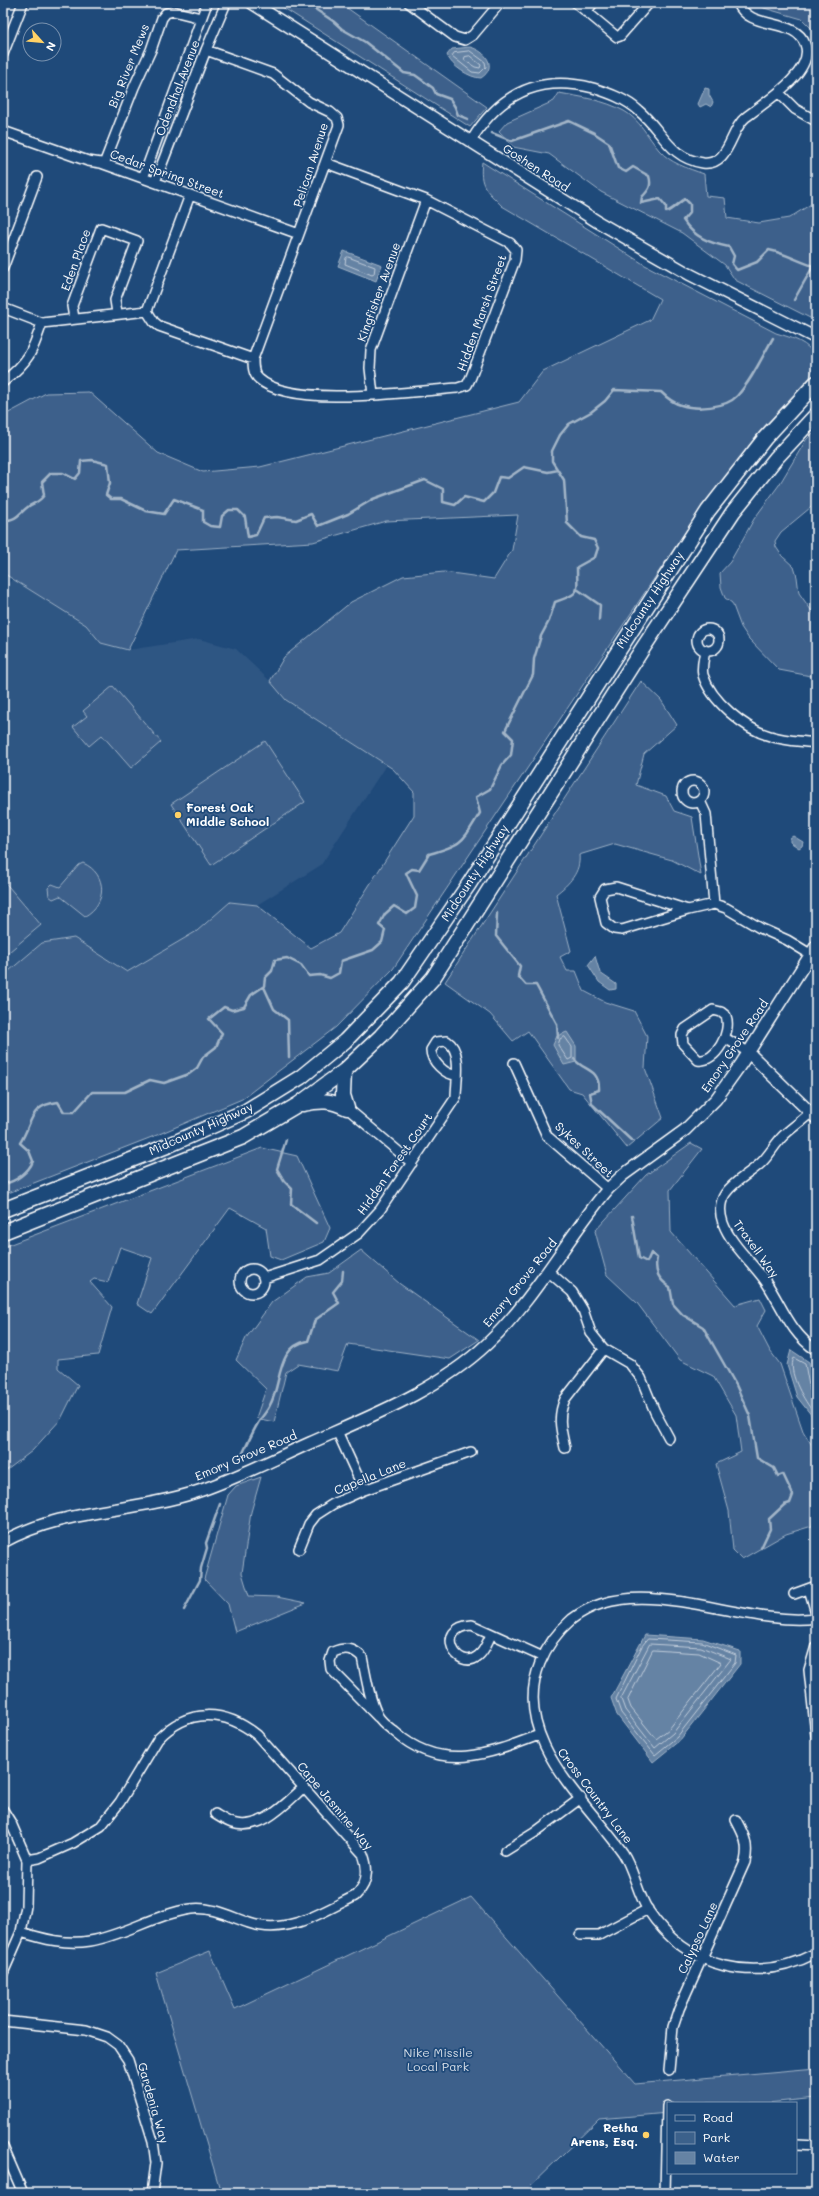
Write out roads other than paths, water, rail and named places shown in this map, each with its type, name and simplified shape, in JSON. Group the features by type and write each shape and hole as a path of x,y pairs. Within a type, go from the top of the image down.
{"main road":[{"name":"Midcounty Highway","path":"3,1210 167,1146 246,1111 301,1077 345,1041 402,982 469,884 708,511 765,438 816,383"},
{"name":"Midcounty Highway","path":"3,1232 243,1137 299,1104 344,1070 381,1036 433,978 641,651 733,512 776,458 816,415"},
{"path":"344,1070 343,1095 347,1108"},
{"path":"299,1104 322,1100 333,1101 347,1108"}],"street":[{"path":"3,54 23,3"},
{"name":"Odendhal Avenue","path":"144,178 207,3"},
{"name":"Odendhal Avenue","path":"155,182 206,50 226,3"},
{"name":"Goshen Road","path":"252,3 562,200 723,292 816,338"},
{"path":"409,3 460,40 465,40 473,35 500,3"},
{"path":"576,3 617,37 620,36 648,3"},
{"path":"586,12 593,3"},
{"path":"470,141 484,120 507,99 529,89 560,82 580,85 610,93 620,98 638,110 673,149 694,161 707,163 720,158 745,117 778,93 805,61 807,51 805,42 799,35 790,29 748,15 738,3"},
{"name":"Big River Mews","path":"104,164 134,87 151,50 162,18 166,13 173,11 201,18"},
{"name":"Pelican Avenue","path":"206,50 273,74 309,102 330,112 337,118 339,125 253,360"},
{"path":"778,93 794,109 816,122"},
{"name":"Cedar Spring Street","path":"3,131 88,162 104,164 299,234"},
{"name":"Hidden Marsh Street","path":"253,360 252,366 258,379 268,385 285,391 304,394 373,395 458,388 466,385 471,377 517,255 516,250 510,243 426,200 326,163"},
{"path":"3,268 37,177"},
{"path":"147,311 190,194"},
{"name":"Kingfisher Avenue","path":"373,395 370,368 371,350 426,200"},
{"name":"Eden Place","path":"74,318 72,306 100,228 137,241 115,300 117,313"},
{"path":"3,308 42,323 117,313 147,311"},
{"path":"147,311 154,322 159,326 253,360"},
{"path":"3,382 27,360 42,323"},
{"path":"705,650 703,664 704,677 718,699 732,714 765,734 816,743"},
{"path":"700,801 706,814 714,904"},
{"path":"688,910 616,887 605,889 600,897 606,922 611,927 619,930 714,904 726,908 760,928 813,950"},
{"name":"Emory Grove Road","path":"3,1542 25,1531 59,1518 163,1501 196,1492 380,1413 430,1385 468,1360 487,1344 512,1318 608,1189 701,1116 724,1089 813,950"},
{"path":"713,1010 721,1012 727,1018 728,1029 725,1038 711,1057 702,1060 693,1056 683,1044 682,1037 685,1029 713,1010"},
{"path":"725,1038 748,1052 813,1115"},
{"name":"Sykes Street","path":"514,1063 547,1136 608,1189"},
{"name":"Hidden Forest Court","path":"264,1278 320,1260 345,1244 380,1210 455,1100 456,1076"},
{"path":"347,1108 412,1163"},
{"name":"Traxell Way","path":"813,1115 784,1135 758,1165 732,1184 723,1202 721,1215 727,1231 767,1284 794,1329 802,1339 816,1350"},
{"path":"548,1271 572,1292 583,1310 591,1333 604,1349 630,1364 641,1378 655,1412 669,1438"},
{"path":"565,1448 559,1424 561,1408 565,1399 604,1349"},
{"path":"338,1431 364,1490"},
{"name":"Capella Lane","path":"299,1549 309,1524 316,1515 333,1504 364,1490 471,1452"},
{"path":"794,1594 812,1588 816,1614"},
{"name":"Cross Country Lane","path":"816,1618 788,1619 668,1601 641,1598 617,1599 593,1606 572,1619 552,1639 536,1674 533,1694 534,1712 539,1735 550,1759 624,1856 648,1909 669,1936 685,1949 702,1957 720,1965 740,1969 768,1970 797,1962 816,1953"},
{"path":"491,1635 478,1657 471,1660 463,1659 456,1654 452,1646 451,1638 456,1630 463,1626 472,1625 491,1635 543,1657"},
{"path":"816,1646 809,1670 813,1695 816,1735"},
{"path":"378,1717 362,1657 355,1651 348,1648 334,1652 330,1661 331,1669 378,1717 401,1737 414,1745 431,1752 464,1757 494,1752 539,1735"},
{"name":"Cape Jasmine Way","path":"21,1932 46,1940 88,1941 112,1935 173,1912 193,1908 215,1911 250,1924 276,1928 302,1922 355,1896 361,1891 367,1877 366,1863 363,1854 257,1735 244,1724 225,1717 210,1715 183,1720 166,1730 158,1739 120,1802 101,1826 73,1843 39,1858 27,1860"},
{"path":"215,1814 233,1823 248,1823 265,1820 274,1815 304,1787"},
{"path":"506,1851 534,1833 581,1798"},
{"path":"3,1810 11,1823 27,1860 26,1906 21,1932 3,1973"},
{"name":"Calypso Lane","path":"669,2070 673,2027 686,1992 745,1862 747,1845 746,1837 736,1820"},
{"path":"580,1935 599,1935 648,1909"},
{"name":"Gardenia Way","path":"3,2021 86,2030 107,2037 118,2045 128,2060 153,2141 156,2163 152,2193"},
{"path":"665,2193 667,2106"},
{"path":"797,2145 816,2146"},
{"path":"3,2147 23,2193"}],"water":[{"path":"470,47 481,52 488,60 489,69 481,78 461,71 452,63 447,55 452,49"},
{"path":"705,88 709,89 709,95 713,102 711,107 706,104 700,107 698,104"},
{"path":"344,251 382,265 376,281 338,266"},
{"path":"793,836 803,842 802,846 799,848 790,842 790,838"},
{"path":"595,956 600,973 616,984 616,989 610,990 599,982 588,965"},
{"path":"567,1032 576,1046 576,1062 564,1065 553,1045 557,1036"},
{"path":"791,1350 809,1362 816,1407 816,1411 812,1416 797,1397 787,1365"},
{"path":"645,1635 703,1639 740,1651 740,1664 680,1740 653,1762 617,1715 611,1698"}],"waterway":[{"path":"306,3 333,21 342,29 365,42 404,73 415,75 433,88 436,94 450,99 458,115 468,119"},
{"path":"492,133 512,141 569,121 594,133 609,143 618,168 626,172 633,167 649,176 649,188 642,197 641,203 660,199 666,206 666,212 685,199 690,204 690,212 683,220 687,226 697,235 709,241 729,247 734,256 732,264 737,270 757,262 769,250 813,266"},
{"path":"794,300 816,261"},
{"path":"3,1184 8,1183 25,1173 33,1161 29,1151 20,1143 33,1116 41,1107 58,1102 64,1112 74,1112 92,1092 125,1092 150,1080 164,1083 189,1074 197,1068 203,1057 216,1047 222,1033 209,1019 224,1007 232,1010 244,1007 251,995 264,986 265,978 272,971 275,960 287,958 301,965 309,976 320,975 330,978 339,973 341,961 373,950 382,942 385,930 379,925 385,914 394,906 407,914 415,908 417,896 406,873 412,869 419,870 429,854 461,841 480,813 476,797 490,789 502,765 511,755 513,739 505,731 533,675 534,659 541,636 549,621 555,602 574,594 577,587 577,567 595,557 598,548 594,540 581,537 567,523 564,480 552,461 552,451 560,435 569,424 591,412 605,401 614,390 661,392 673,402 687,407 702,408 726,403 737,396 742,390 773,338"},
{"path":"3,521 15,517 41,499 44,495 42,482 51,473 63,473 75,479 80,473 81,461 92,460 108,464 110,483 106,495 111,499 121,499 146,511 164,514 174,499 203,510 203,522 210,526 220,527 222,516 229,510 238,510 245,517 248,537 256,535 264,518 277,517 296,520 311,514 318,526 348,514 373,499 425,480 443,489 443,502 455,505 464,497 484,502 493,493 499,477 508,478 524,467 548,472 558,470"},
{"path":"577,589 600,605 599,620"},
{"path":"497,913 496,936 520,966 518,976 526,985 536,985 557,1024 558,1038"},
{"path":"264,987 274,1009 288,1020 289,1057"},
{"path":"574,1059 597,1078 599,1090 590,1093 592,1104 632,1141"},
{"path":"286,1140 277,1169 284,1181 292,1189 291,1204 316,1223"},
{"path":"632,1216 639,1258 647,1262 651,1253 657,1258 656,1267 658,1275 670,1287 673,1304 683,1315 703,1327 736,1385 750,1416 757,1458 774,1468 778,1476 783,1474 793,1495 790,1503 784,1505 769,1519 770,1529 761,1548"},
{"path":"240,1459 255,1428 270,1405 285,1358 290,1350 298,1344 308,1341 315,1320 339,1303 333,1292 342,1281 343,1271"},
{"path":"184,1610 200,1580 201,1568 207,1548 206,1543 220,1504"}],"place":[{"name":"Forest Oak Middle School","path":"178,815"},
{"name":"Retha Arens, Esq.","path":"646,2135"}],"park label":[{"name":"Nike Missile Local Park","path":"438,2060"}]}
